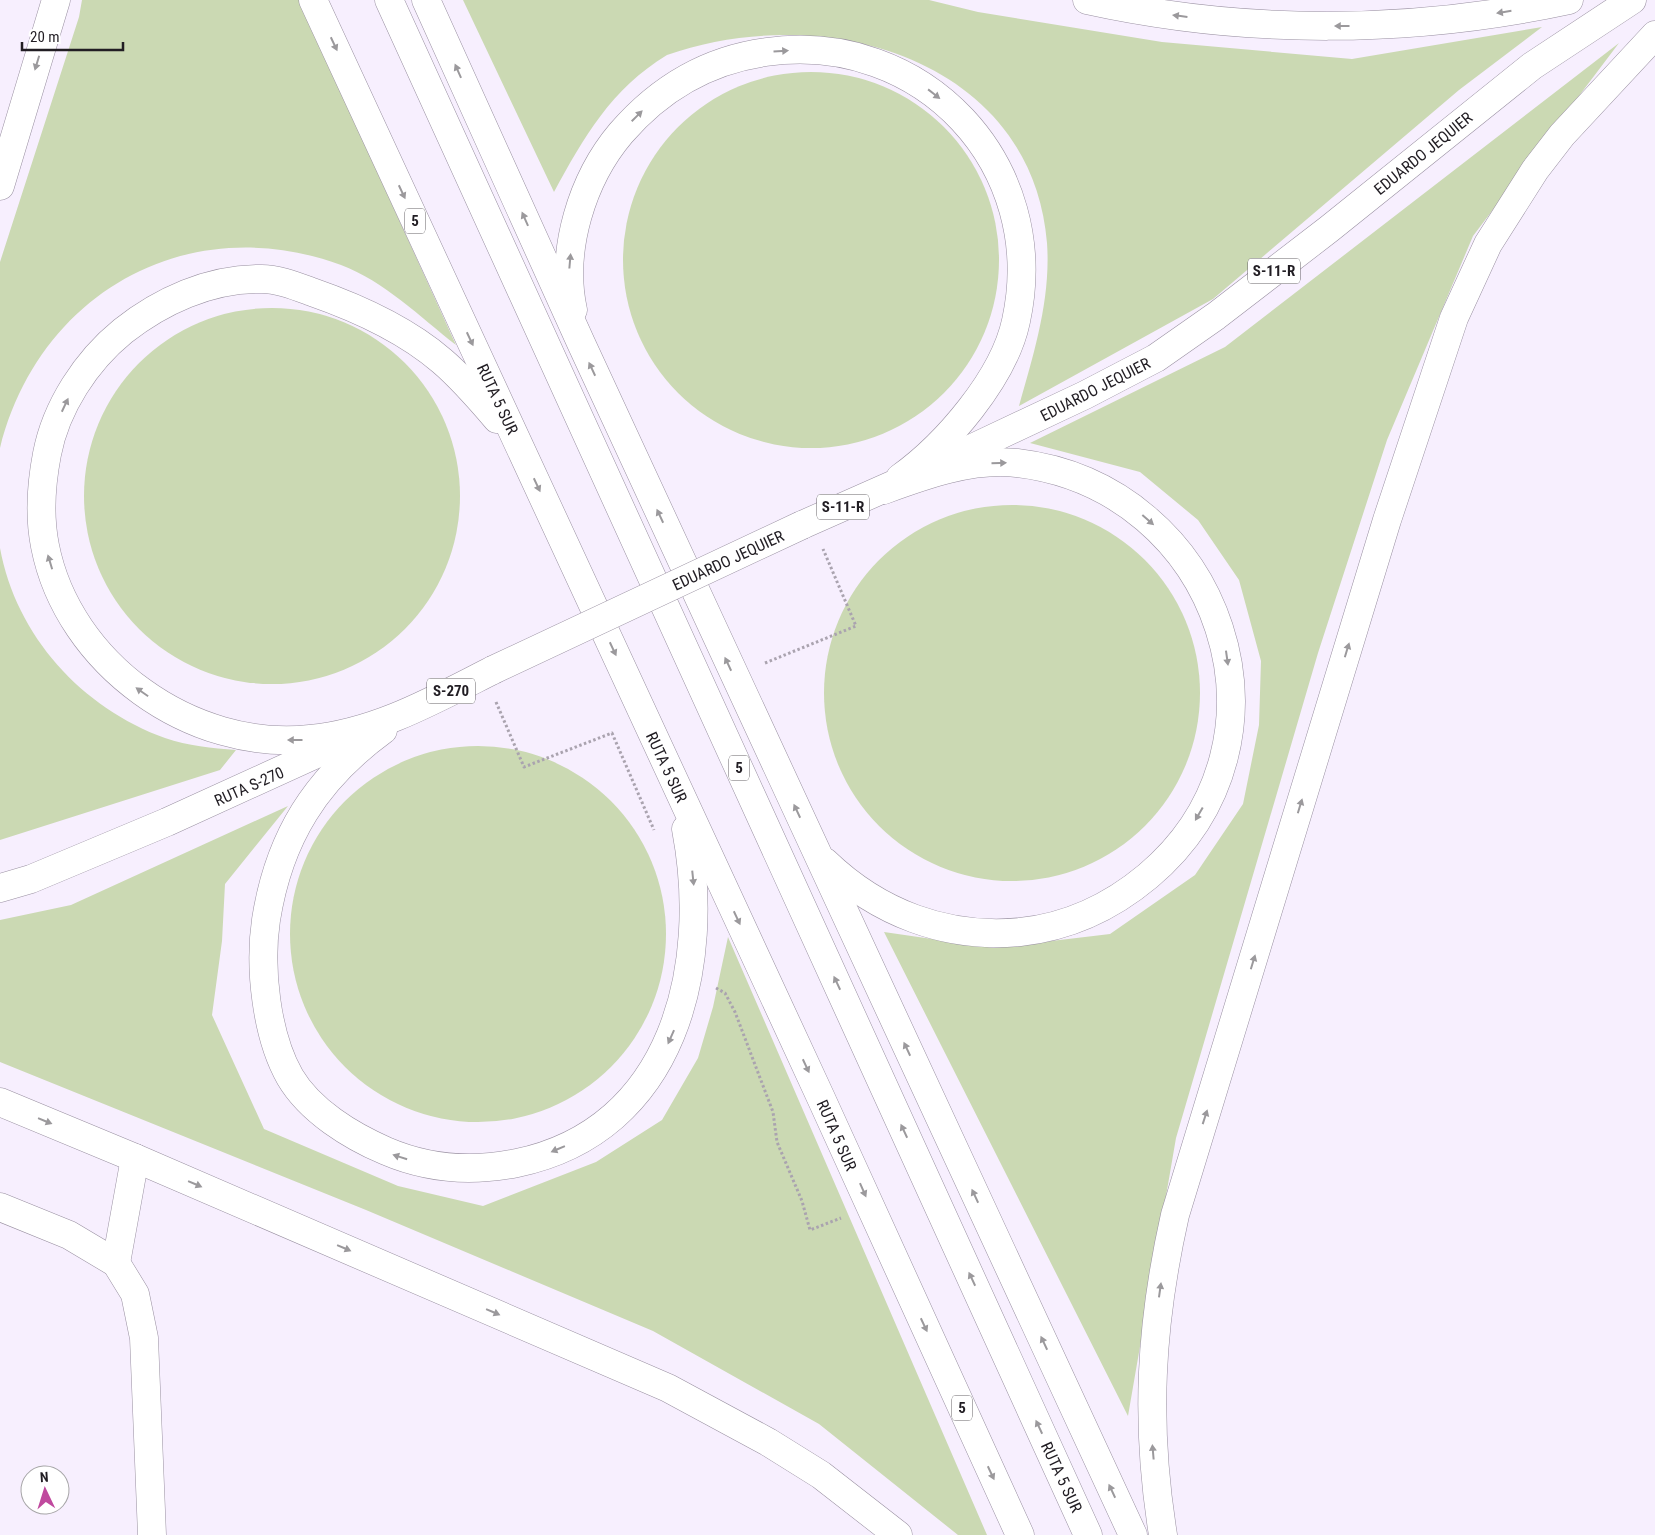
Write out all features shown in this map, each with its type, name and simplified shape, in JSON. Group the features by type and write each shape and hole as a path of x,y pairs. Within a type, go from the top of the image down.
{"main road":[{"path":"0,186 56,0"},
{"name":"RUTA 5 SUR","path":"313,0 1020,1535"},
{"name":"RUTA 5 SUR","path":"389,0 1088,1535"},
{"path":"426,0 734,676 1133,1535"},
{"path":"1087,0 1178,16 1240,23 1358,26 1468,18 1569,0"},
{"name":"EDUARDO JEQUIER","path":"493,670 802,525 884,490 1085,395 1156,358 1216,316 1329,229 1532,66 1632,0"},
{"path":"1163,1535 1156,1496 1151,1436 1151,1376 1160,1286 1175,1215 1386,520 1434,375 1470,280 1510,206 1562,135 1655,35"},
{"path":"581,343 571,300 570,267 574,233 583,201 596,170 614,142 636,116 661,95 688,77 718,64 749,55 782,50 814,50 845,54 875,62 904,74 931,91 955,110 976,134 994,162 1008,192 1018,224 1022,257 1022,290 1016,324 988,384 944,441 915,467 884,490"},
{"path":"409,711 376,726 342,735 307,740 271,740 236,735 202,725 169,710 140,691 113,667 90,641 70,612 55,581 48,556 41,515 42,483 47,451 58,420 72,391 90,364 112,340 138,319 166,303 197,290 229,282 261,278 337,300 407,336 442,360 472,390 517,441"},
{"path":"817,855 849,884 870,899 901,915 934,926 968,932 1002,934 1036,930 1070,921 1102,908 1131,890 1158,868 1181,842 1200,814 1215,783 1224,750 1230,717 1230,684 1226,651 1216,618 1203,588 1185,559 1163,533 1138,511 1110,492 1080,478 1047,468 1014,463 977,464 947,470 921,476 884,490"},
{"name":"RUTA S-270","path":"0,888 31,879 167,822 409,711 493,670"},
{"path":"409,711 354,751 330,776 310,802 293,831 280,862 270,895 264,932 267,1006 276,1042 290,1077 312,1103 338,1125 367,1143 407,1159 432,1165 466,1169 500,1166 533,1159 563,1148 591,1132 610,1118 638,1090 657,1064 672,1036 683,1006 693,931 694,888 690,851 683,814 672,779"},
{"path":"0,1102 135,1158 668,1388 776,1446 821,1475 898,1535"},
{"path":"116,1263 135,1158"},
{"path":"0,1207 69,1235 116,1263 135,1294 144,1338 152,1535"}],"path":[{"path":"734,676 856,626 826,556"},
{"path":"499,710 524,767"}],"green space":[{"path":"82,0 299,0 456,345 387,290 372,280 341,265 284,250 229,248 177,257 128,277 85,307 48,346 20,393 0,448 0,262 79,17"},
{"path":"463,0 929,0 978,12 1162,42 1352,59 1542,27 1459,90 1213,299 1019,406 1036,346 1044,305 1048,264 1047,243 1033,180 1003,128 961,88 910,59 851,42 790,35 727,40 667,55 647,68 615,99 588,133 554,192"},
{"path":"1619,43 1473,236 1387,440 1318,653 1176,1138 1128,1416 884,932 994,948 1110,934 1195,875 1243,804 1259,725 1261,661 1239,580 1198,520 1140,472 1030,443 1225,347"},
{"path":"811,72 848,76 883,86 915,104 944,127 967,156 985,188 995,223 999,260 995,297 985,332 967,364 944,393 915,416 883,434 848,444 811,448 774,444 739,434 707,416 678,393 655,364 637,332 627,297 623,260 627,223 637,188 655,156 678,127 707,104 739,86 774,76"},
{"path":"272,308 309,312 344,322 376,340 405,363 428,392 446,424 456,459 460,496 456,533 446,568 428,600 405,629 376,652 344,670 309,680 272,684 235,680 200,670 168,652 139,629 116,600 98,568 88,533 84,496 88,459 98,424 116,392 139,363 168,340 200,322 235,312"},
{"path":"1012,505 1049,509 1084,519 1116,537 1145,560 1168,589 1186,621 1196,656 1200,693 1196,730 1186,765 1168,797 1145,826 1116,849 1084,867 1049,877 1012,881 975,877 940,867 908,849 879,826 856,797 838,765 828,730 824,693 828,656 838,621 856,589 879,560 908,537 940,519 975,509"},
{"path":"0,548 8,580 21,611 37,639 57,665 106,708 135,725 182,743 236,750 220,770 0,840"},
{"path":"478,746 515,750 550,760 582,778 611,801 634,830 652,862 662,897 666,934 662,971 652,1006 634,1038 611,1067 582,1090 550,1108 515,1118 478,1122 441,1118 406,1108 374,1090 345,1067 322,1038 304,1006 294,971 290,934 294,897 304,862 322,830 345,801 374,778 406,760 441,750"},
{"path":"288,806 225,884 222,941 212,1015 264,1129 398,1186 483,1206 596,1162 662,1120 698,1058 713,1007 728,937 987,1535 958,1535 819,1424 653,1331 366,1210 0,1062 0,920 71,905"}]}
